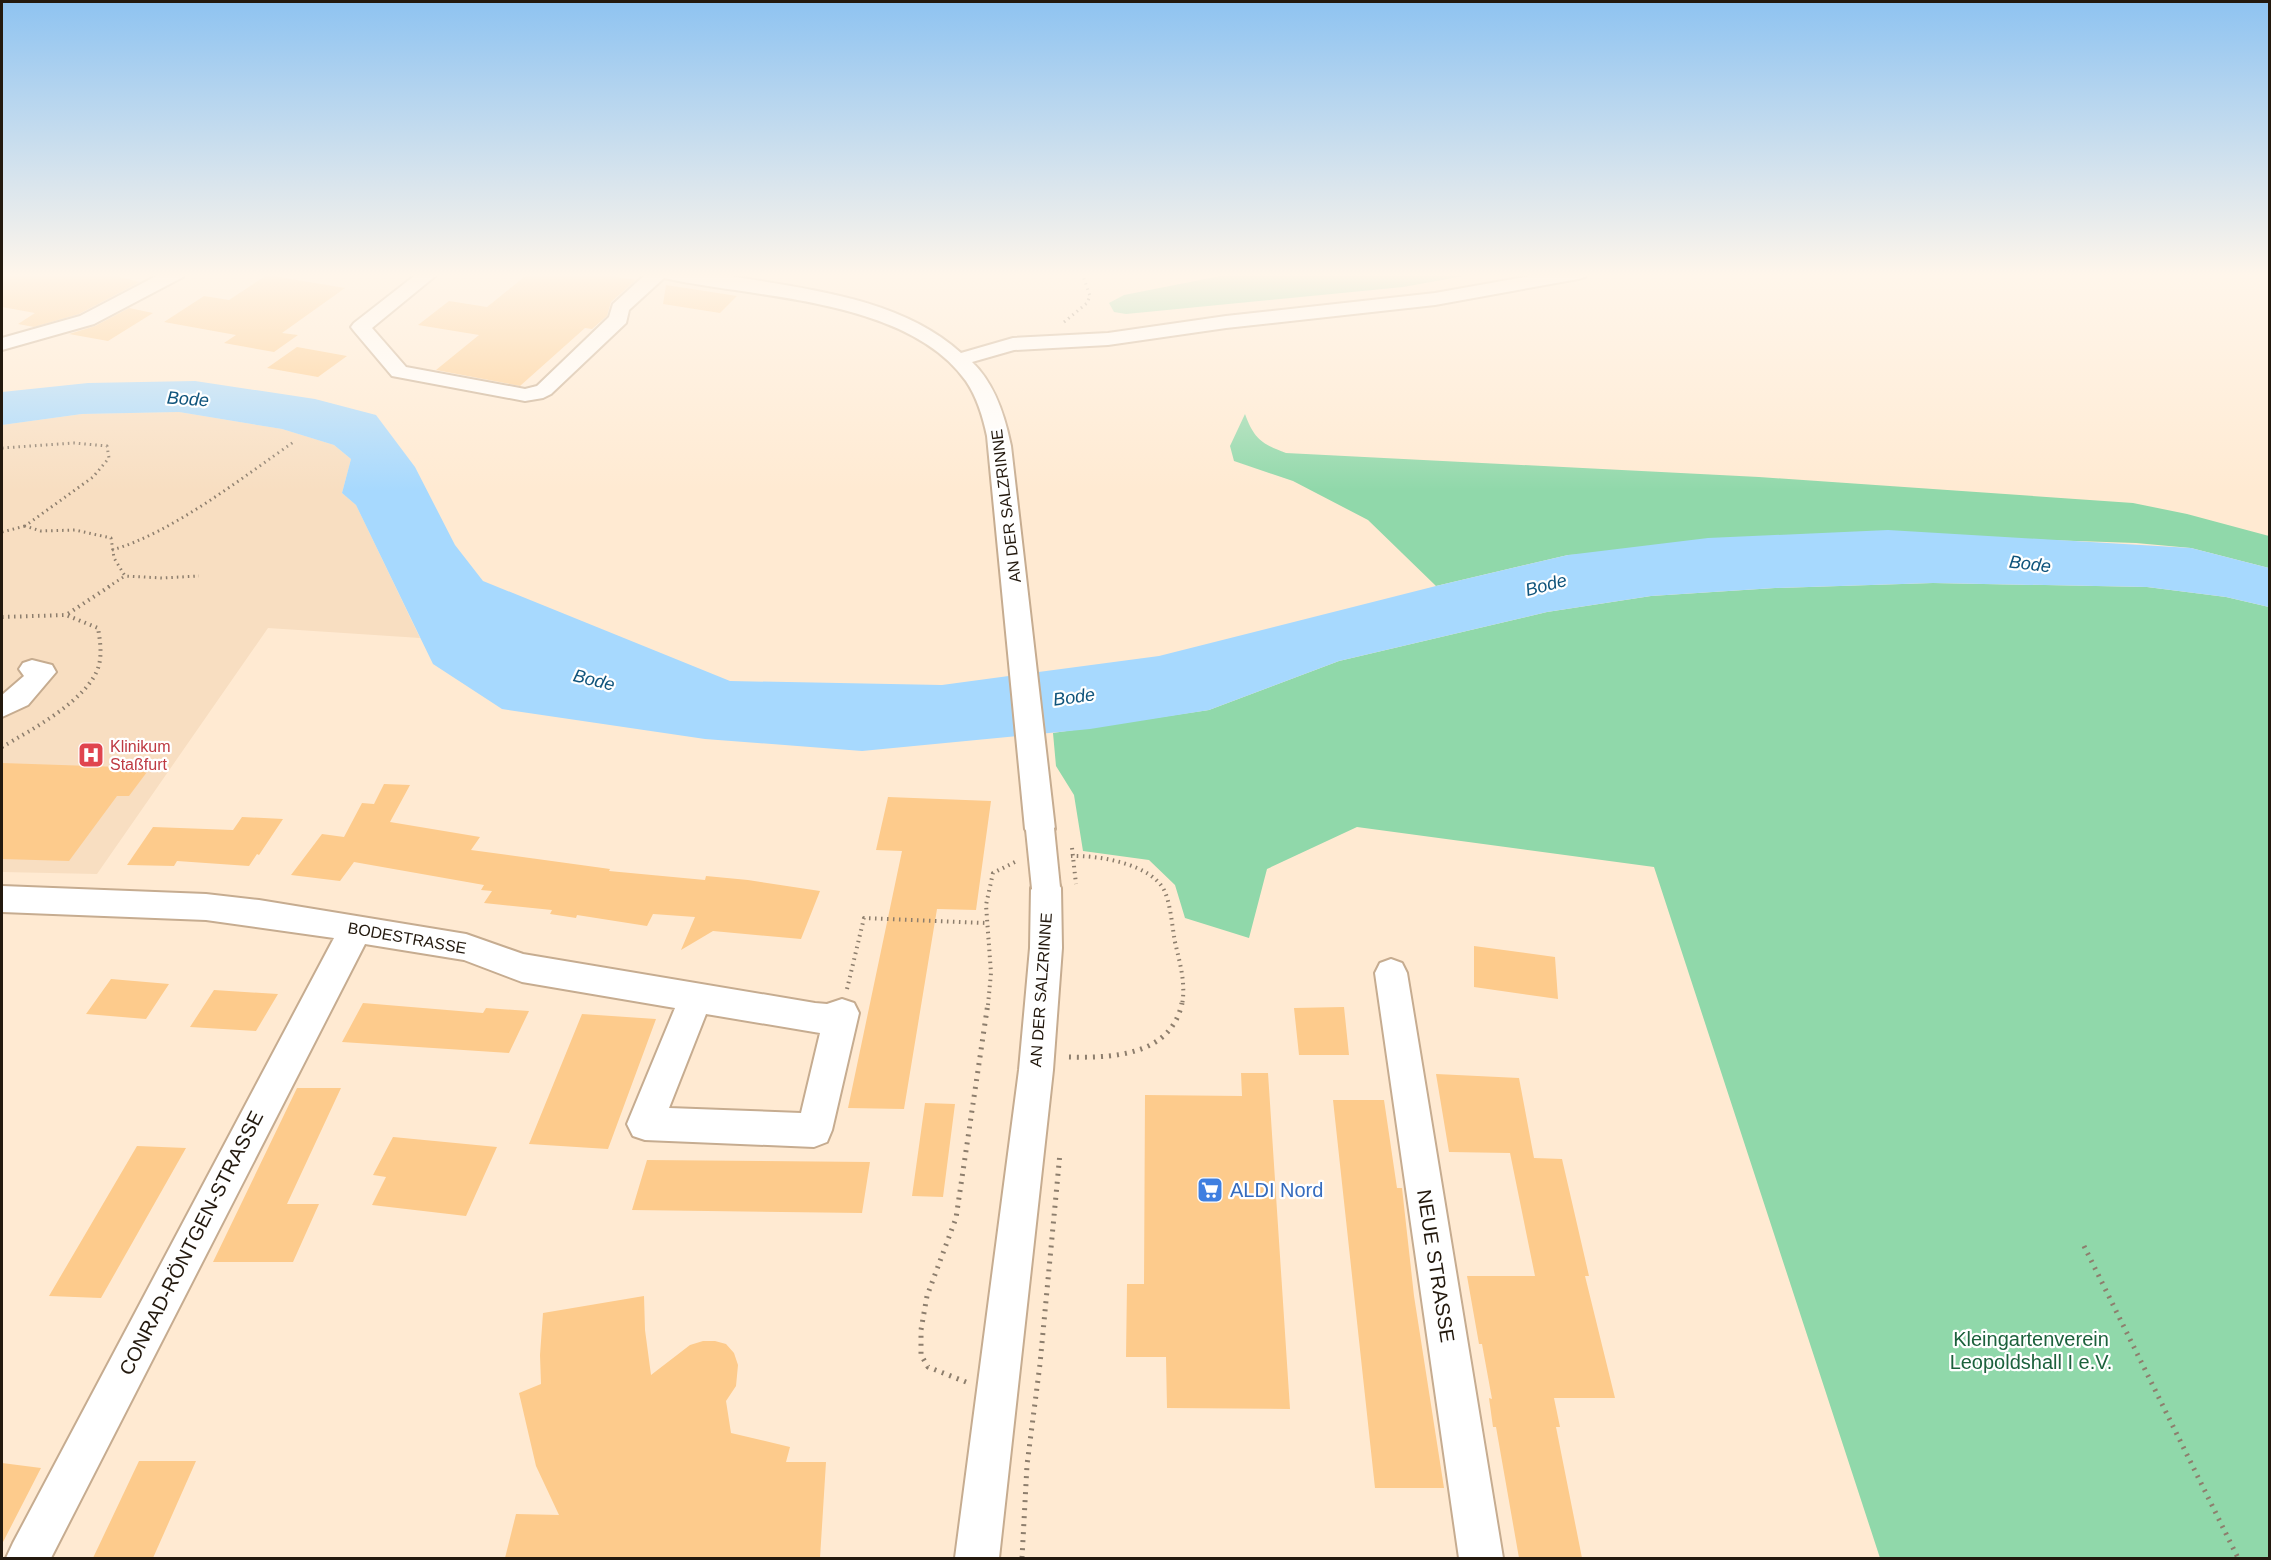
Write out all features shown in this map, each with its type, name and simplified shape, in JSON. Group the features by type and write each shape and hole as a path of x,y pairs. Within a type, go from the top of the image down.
{"street":[{"path":"377,346 399,372 525,395 536,394 544,390 591,346"},
{"name":"AN DER SALZRINNE","path":"937,346 958,360 975,378 996,422 1035,768 1046,888 1046,948 1040,1029 977,1558"},
{"path":"958,360 1010,346"},
{"path":"2,707 18,698 43,672 32,669"},
{"name":"BODESTRASSE","path":"2,899 206,907 466,947 522,968 814,1018 828,1018 842,1013"},
{"name":"CONRAD-RÖNTGEN-STRASSE","path":"28,1558 345,948 357,930"},
{"name":"NEUE STRASSE","path":"1391,973 1481,1558"},
{"path":"696,996 645,1124 814,1131 842,1013"}],"path":[{"path":"112,550 137,543 243,477 294,441"},
{"path":"2,448 74,443 107,446 109,458 93,477 26,526 2,532"},
{"path":"26,526 41,531 75,530 111,538 118,568 125,576"},
{"path":"66,615 125,576 162,578 199,576"},
{"path":"2,617 66,615 98,628 102,649 98,670 78,695 32,730 2,747"},
{"path":"1059,858 1090,855 1116,860 1155,879 1165,891 1185,988 1184,1005 1176,1024 1151,1047 1090,1058 1069,1058 1068,1069"},
{"path":"998,1387 964,1382 928,1367 921,1355 921,1330 927,1296 956,1218 987,1020 991,973 986,905 993,873 1003,866 1025,861"},
{"path":"842,1013 864,918 986,922"},
{"path":"1022,1558 1027,1465 1040,1364 1061,1140"},
{"path":"2084,1246 2238,1558"}],"shaded area":[{"name":"Klinikum Staßfurt","path":"179,412 282,429 334,445 351,459 342,493 356,505 420,638 268,628 97,874 2,872 2,425 82,414"}],"green space":[{"path":"1245,414 1260,440 1286,453 1759,477 2133,503 2187,514 2269,536 2269,568 2191,548 2136,543 2019,539 1568,555 1436,586 1368,520 1293,481 1234,461 1230,446"},
{"name":"Kleingartenverein Leopoldshall I e.V.","path":"1933,583 2147,587 2226,597 2269,607 2269,1558 1880,1558 1654,867 1357,827 1267,869 1249,938 1185,918 1175,885 1149,860 1083,851 1074,795 1056,766 1053,733 1209,710 1339,661 1547,612 1651,596 1775,588"}],"water":[{"name":"Bode","path":"195,381 315,399 376,415 415,467 455,545 483,581 730,681 942,685 1159,656 1568,555 1708,538 1888,530 2191,548 2269,568 2269,607 2226,597 2147,587 1933,583 1775,588 1651,596 1547,612 1339,661 1209,710 1090,729 862,751 705,739 502,709 433,664 356,505 342,493 351,459 334,445 282,429 179,412 82,414 2,425 2,392 88,383"}],"building":[{"path":"240,346 283,346 274,352"},
{"path":"466,346 565,346 520,386 436,370"},
{"path":"297,347 347,356 318,377 267,368"},
{"path":"2,763 150,768 129,796 117,796 69,861 2,859"},
{"path":"384,784 410,785 390,822 480,837 471,850 610,869 609,871 705,880 706,876 820,891 801,939 713,931 681,950 695,917 653,914 647,926 577,915 576,918 550,914 552,910 484,903 492,891 481,890 484,885 354,862 340,881 291,875 322,834 344,837 362,803 374,804"},
{"path":"888,797 991,801 976,910 937,909 904,1109 848,1108 902,851 876,850"},
{"path":"242,817 283,819 249,866 177,861 174,866 127,865 153,827 233,830"},
{"path":"1474,946 1555,957 1558,999 1474,987"},
{"path":"111,979 169,984 146,1019 86,1014"},
{"path":"214,990 278,994 256,1031 190,1027"},
{"path":"363,1003 483,1013 486,1008 529,1011 509,1053 342,1042"},
{"path":"1344,1007 1349,1055 1299,1055 1294,1008"},
{"path":"582,1014 656,1019 608,1149 529,1144"},
{"name":"ALDI Nord","path":"1241,1073 1268,1073 1290,1409 1167,1408 1166,1357 1126,1357 1127,1284 1144,1284 1145,1095 1242,1096"},
{"path":"1436,1074 1519,1078 1534,1158 1562,1159 1589,1276 1585,1276 1615,1398 1554,1398 1560,1427 1556,1427 1582,1558 1519,1558 1496,1427 1493,1427 1489,1398 1492,1399 1482,1344 1479,1344 1467,1276 1535,1276 1510,1153 1449,1152"},
{"path":"297,1088 341,1088 287,1204 319,1204 293,1262 213,1262"},
{"path":"1333,1100 1384,1100 1397,1188 1402,1188 1414,1296 1444,1488 1375,1488"},
{"path":"925,1103 955,1104 943,1197 912,1196"},
{"path":"393,1137 497,1147 466,1216 372,1205 386,1177 373,1175"},
{"path":"137,1146 186,1148 101,1298 49,1296"},
{"path":"647,1160 870,1162 862,1213 632,1210"},
{"path":"644,1296 645,1330 651,1375 690,1345 703,1341 726,1344 734,1353 738,1365 736,1386 726,1401 731,1433 790,1447 786,1462 826,1462 820,1558 505,1558 516,1514 559,1515 536,1466 519,1393 541,1384 540,1355 543,1313"},
{"path":"139,1461 196,1461 153,1558 93,1558"},
{"path":"2,1463 41,1468 2,1544"}],"place":[{"name":"Klinikum Staßfurt","path":"91,755"},
{"name":"ALDI Nord","path":"1210,1190"}]}
